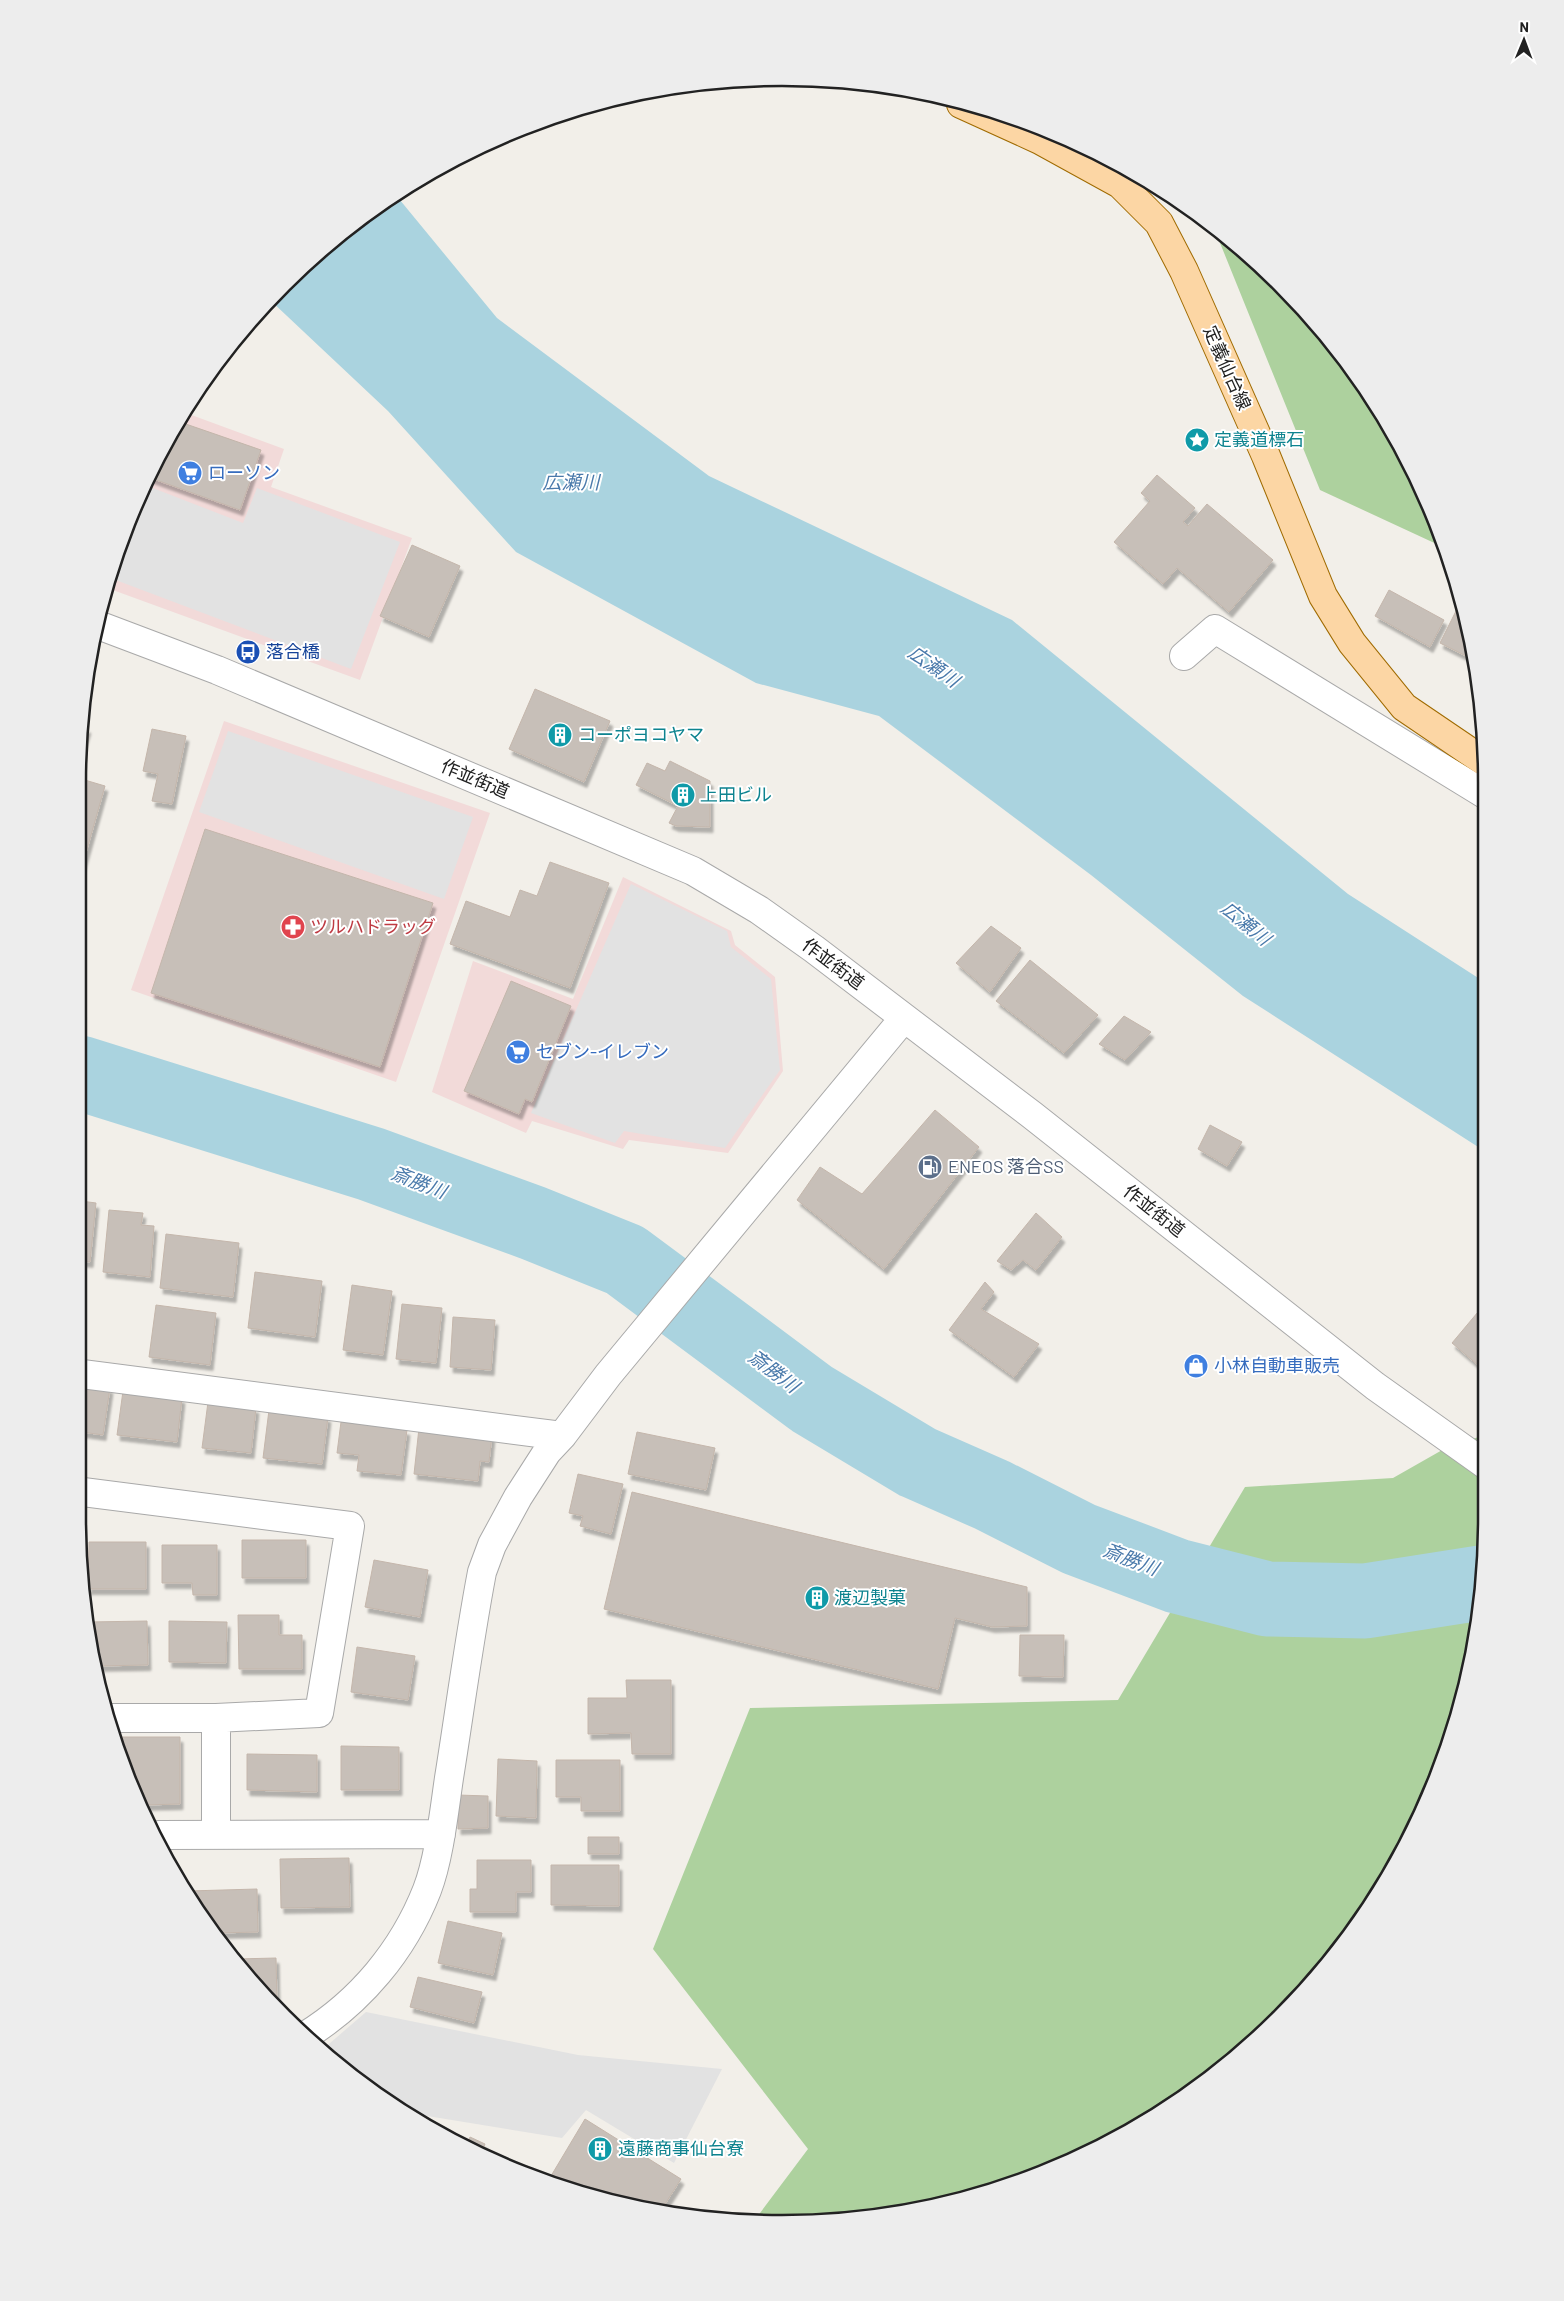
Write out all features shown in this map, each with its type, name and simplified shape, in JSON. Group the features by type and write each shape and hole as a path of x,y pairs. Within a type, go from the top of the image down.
{"main road":[{"name":"定義仙台線","path":"997,120 1040,140 1120,184 1159,223 1184,271 1262,447 1323,596 1352,643 1404,707 1477,756"}],"street":[{"name":"作並街道","path":"104,627 216,670 693,871 760,910 1040,1121 1375,1386 1478,1459"},
{"path":"1184,656 1215,628 1478,790"},
{"path":"312,2032 331,2020 370,1984 401,1942 428,1889 440,1834 471,1630 482,1572 492,1545 518,1497 547,1452 562,1436 608,1375 904,1018"},
{"path":"86,1375 562,1436"},
{"path":"86,1492 350,1526 318,1713 216,1718 116,1718"},
{"path":"216,1718 216,1835"},
{"path":"162,1835 440,1834"}],"shaded area":[{"path":"191,415 284,449 271,487 412,538 360,680 113,590 139,516 158,474"},
{"path":"152,488 243,523 257,488 400,542 351,669 116,580 139,516"},
{"path":"224,721 490,813 396,1082 131,990"},
{"path":"228,731 473,817 444,899 199,812"},
{"path":"623,877 731,931 735,945 775,977 783,1071 728,1153 629,1140 623,1149 532,1121 526,1133 432,1092 473,961 573,999"},
{"path":"631,884 727,931 731,947 771,979 780,1070 725,1148 624,1131 615,1143 531,1113"},
{"path":"366,2012 578,2055 722,2069 674,2163 586,2110 562,2138 424,2115 358,2071 327,2045"}],"green space":[{"path":"1219,241 1274,290 1334,358 1385,434 1406,474 1435,544 1320,490"},
{"path":"1478,1437 1478,1519 1472,1610 1454,1699 1441,1743 1425,1785 1385,1867 1334,1943 1305,1978 1241,2042 1206,2071 1130,2122 1048,2162 1006,2178 918,2201 873,2209 828,2213 759,2214 808,2149 653,1949 750,1708 1118,1700 1245,1487 1393,1478 1451,1445"}],"water":[{"name":"広瀬川","path":"400,201 497,318 709,476 1012,620 1348,894 1478,978 1478,1147 1243,996 1091,875 879,716 756,683 516,552 388,411 276,305 323,259 358,230"}],"building":[{"path":"185,424 261,450 240,510 155,480"},
{"path":"1157,475 1195,508 1183,522 1188,526 1207,504 1273,560 1229,612 1177,568 1163,584 1114,542 1150,501 1141,493"},
{"path":"412,545 460,566 429,637 380,616"},
{"path":"1389,590 1444,620 1430,647 1375,616"},
{"path":"1456,611 1466,656 1440,643"},
{"name":"コーポヨコヤマ","path":"535,689 610,721 584,782 509,749"},
{"path":"152,729 186,736 172,804 152,801 158,774 143,771"},
{"name":"上田ビル","path":"670,761 710,781 710,827 676,826 669,823 678,806 636,785 647,763 665,771"},
{"path":"86,780 105,786 86,853"},
{"path":"205,829 433,903 380,1067 151,993"},
{"path":"550,862 609,883 570,988 450,944 466,901 510,917 520,890 537,896"},
{"path":"991,926 1021,948 990,992 956,963"},
{"path":"1030,960 1098,1015 1064,1053 996,1001"},
{"path":"511,981 571,1006 532,1102 525,1099 519,1114 464,1091"},
{"path":"1124,1016 1151,1032 1125,1060 1099,1044"},
{"path":"935,1110 979,1147 884,1269 797,1200 820,1167 862,1194"},
{"path":"1210,1125 1242,1142 1227,1166 1198,1149"},
{"path":"86,1202 96,1203 90,1262 86,1262"},
{"path":"109,1210 143,1213 141,1225 154,1226 150,1277 103,1272"},
{"path":"1036,1213 1062,1237 1036,1270 1023,1260 1011,1270 997,1261"},
{"path":"166,1234 239,1243 233,1297 160,1288"},
{"path":"255,1272 322,1281 315,1337 248,1328"},
{"path":"985,1282 994,1292 981,1309 1039,1344 1014,1377 949,1330"},
{"path":"352,1285 392,1291 383,1355 343,1350"},
{"path":"402,1304 442,1308 436,1363 396,1359"},
{"path":"156,1305 216,1313 210,1365 149,1357"},
{"path":"1478,1312 1478,1365 1452,1343"},
{"path":"453,1317 495,1320 491,1370 450,1367"},
{"path":"86,1385 110,1388 103,1435 86,1433"},
{"path":"123,1391 182,1398 177,1442 117,1435"},
{"path":"208,1402 256,1408 251,1453 202,1448"},
{"path":"269,1410 328,1417 322,1464 263,1458"},
{"path":"341,1422 407,1430 401,1475 357,1471 359,1455 337,1453"},
{"path":"419,1428 492,1435 489,1462 480,1461 478,1481 414,1474"},
{"path":"637,1432 715,1448 706,1490 628,1474"},
{"path":"578,1474 623,1484 611,1534 580,1526 583,1516 569,1513"},
{"name":"渡辺製菓","path":"632,1492 1027,1587 1027,1626 992,1627 955,1618 938,1689 604,1609"},
{"path":"242,1540 306,1540 306,1578 242,1578"},
{"path":"89,1542 146,1542 146,1589 90,1589"},
{"path":"162,1545 217,1545 217,1595 193,1595 192,1583 162,1583"},
{"path":"374,1560 428,1570 420,1617 365,1607"},
{"path":"238,1615 279,1615 279,1635 302,1635 302,1669 239,1669"},
{"path":"147,1621 148,1665 102,1666 94,1622"},
{"path":"169,1621 227,1622 226,1663 169,1662"},
{"path":"1020,1635 1064,1635 1063,1677 1019,1676"},
{"path":"357,1647 415,1656 408,1700 351,1692"},
{"path":"626,1680 671,1680 671,1754 632,1754 631,1733 588,1734 588,1698 627,1698"},
{"path":"121,1737 180,1737 180,1804 148,1805"},
{"path":"341,1746 399,1747 399,1790 341,1790"},
{"path":"247,1754 317,1755 317,1792 247,1790"},
{"path":"498,1759 537,1761 536,1818 496,1816"},
{"path":"556,1760 620,1760 620,1811 581,1811 581,1797 556,1797"},
{"path":"458,1795 488,1796 488,1828 458,1829"},
{"path":"588,1837 619,1837 619,1854 588,1854"},
{"path":"349,1858 350,1907 281,1908 280,1859"},
{"path":"477,1860 531,1860 531,1892 516,1892 516,1912 470,1912 470,1889 477,1889"},
{"path":"551,1865 619,1865 619,1906 551,1905"},
{"path":"257,1889 258,1932 223,1933 194,1891"},
{"path":"448,1921 502,1933 493,1975 438,1963"},
{"path":"276,1958 277,1997 259,1978 243,1959"},
{"path":"418,1977 482,1992 474,2023 410,2007"},
{"name":"遠藤商事仙台寮","path":"585,2119 681,2179 665,2204 602,2191 551,2175"},
{"path":"470,2137 485,2144 484,2147 469,2140"}],"waterway":[{"name":"斎勝川","path":"86,1075 371,1164 533,1223 625,1260 812,1399 917,1462 992,1495 1079,1539 1177,1576 1267,1599 1365,1601 1474,1584"}],"place":[{"name":"定義道標石","path":"1197,440"},
{"name":"ローソン","path":"190,473"},
{"name":"落合橋","path":"248,652"},
{"name":"コーポヨコヤマ","path":"560,735"},
{"name":"上田ビル","path":"683,795"},
{"name":"ツルハドラッグ","path":"293,927"},
{"name":"セブン-イレブン","path":"518,1052"},
{"name":"ENEOS 落合SS","path":"930,1167"},
{"name":"小林自動車販売","path":"1196,1366"},
{"name":"渡辺製菓","path":"817,1598"},
{"name":"遠藤商事仙台寮","path":"600,2149"}]}
